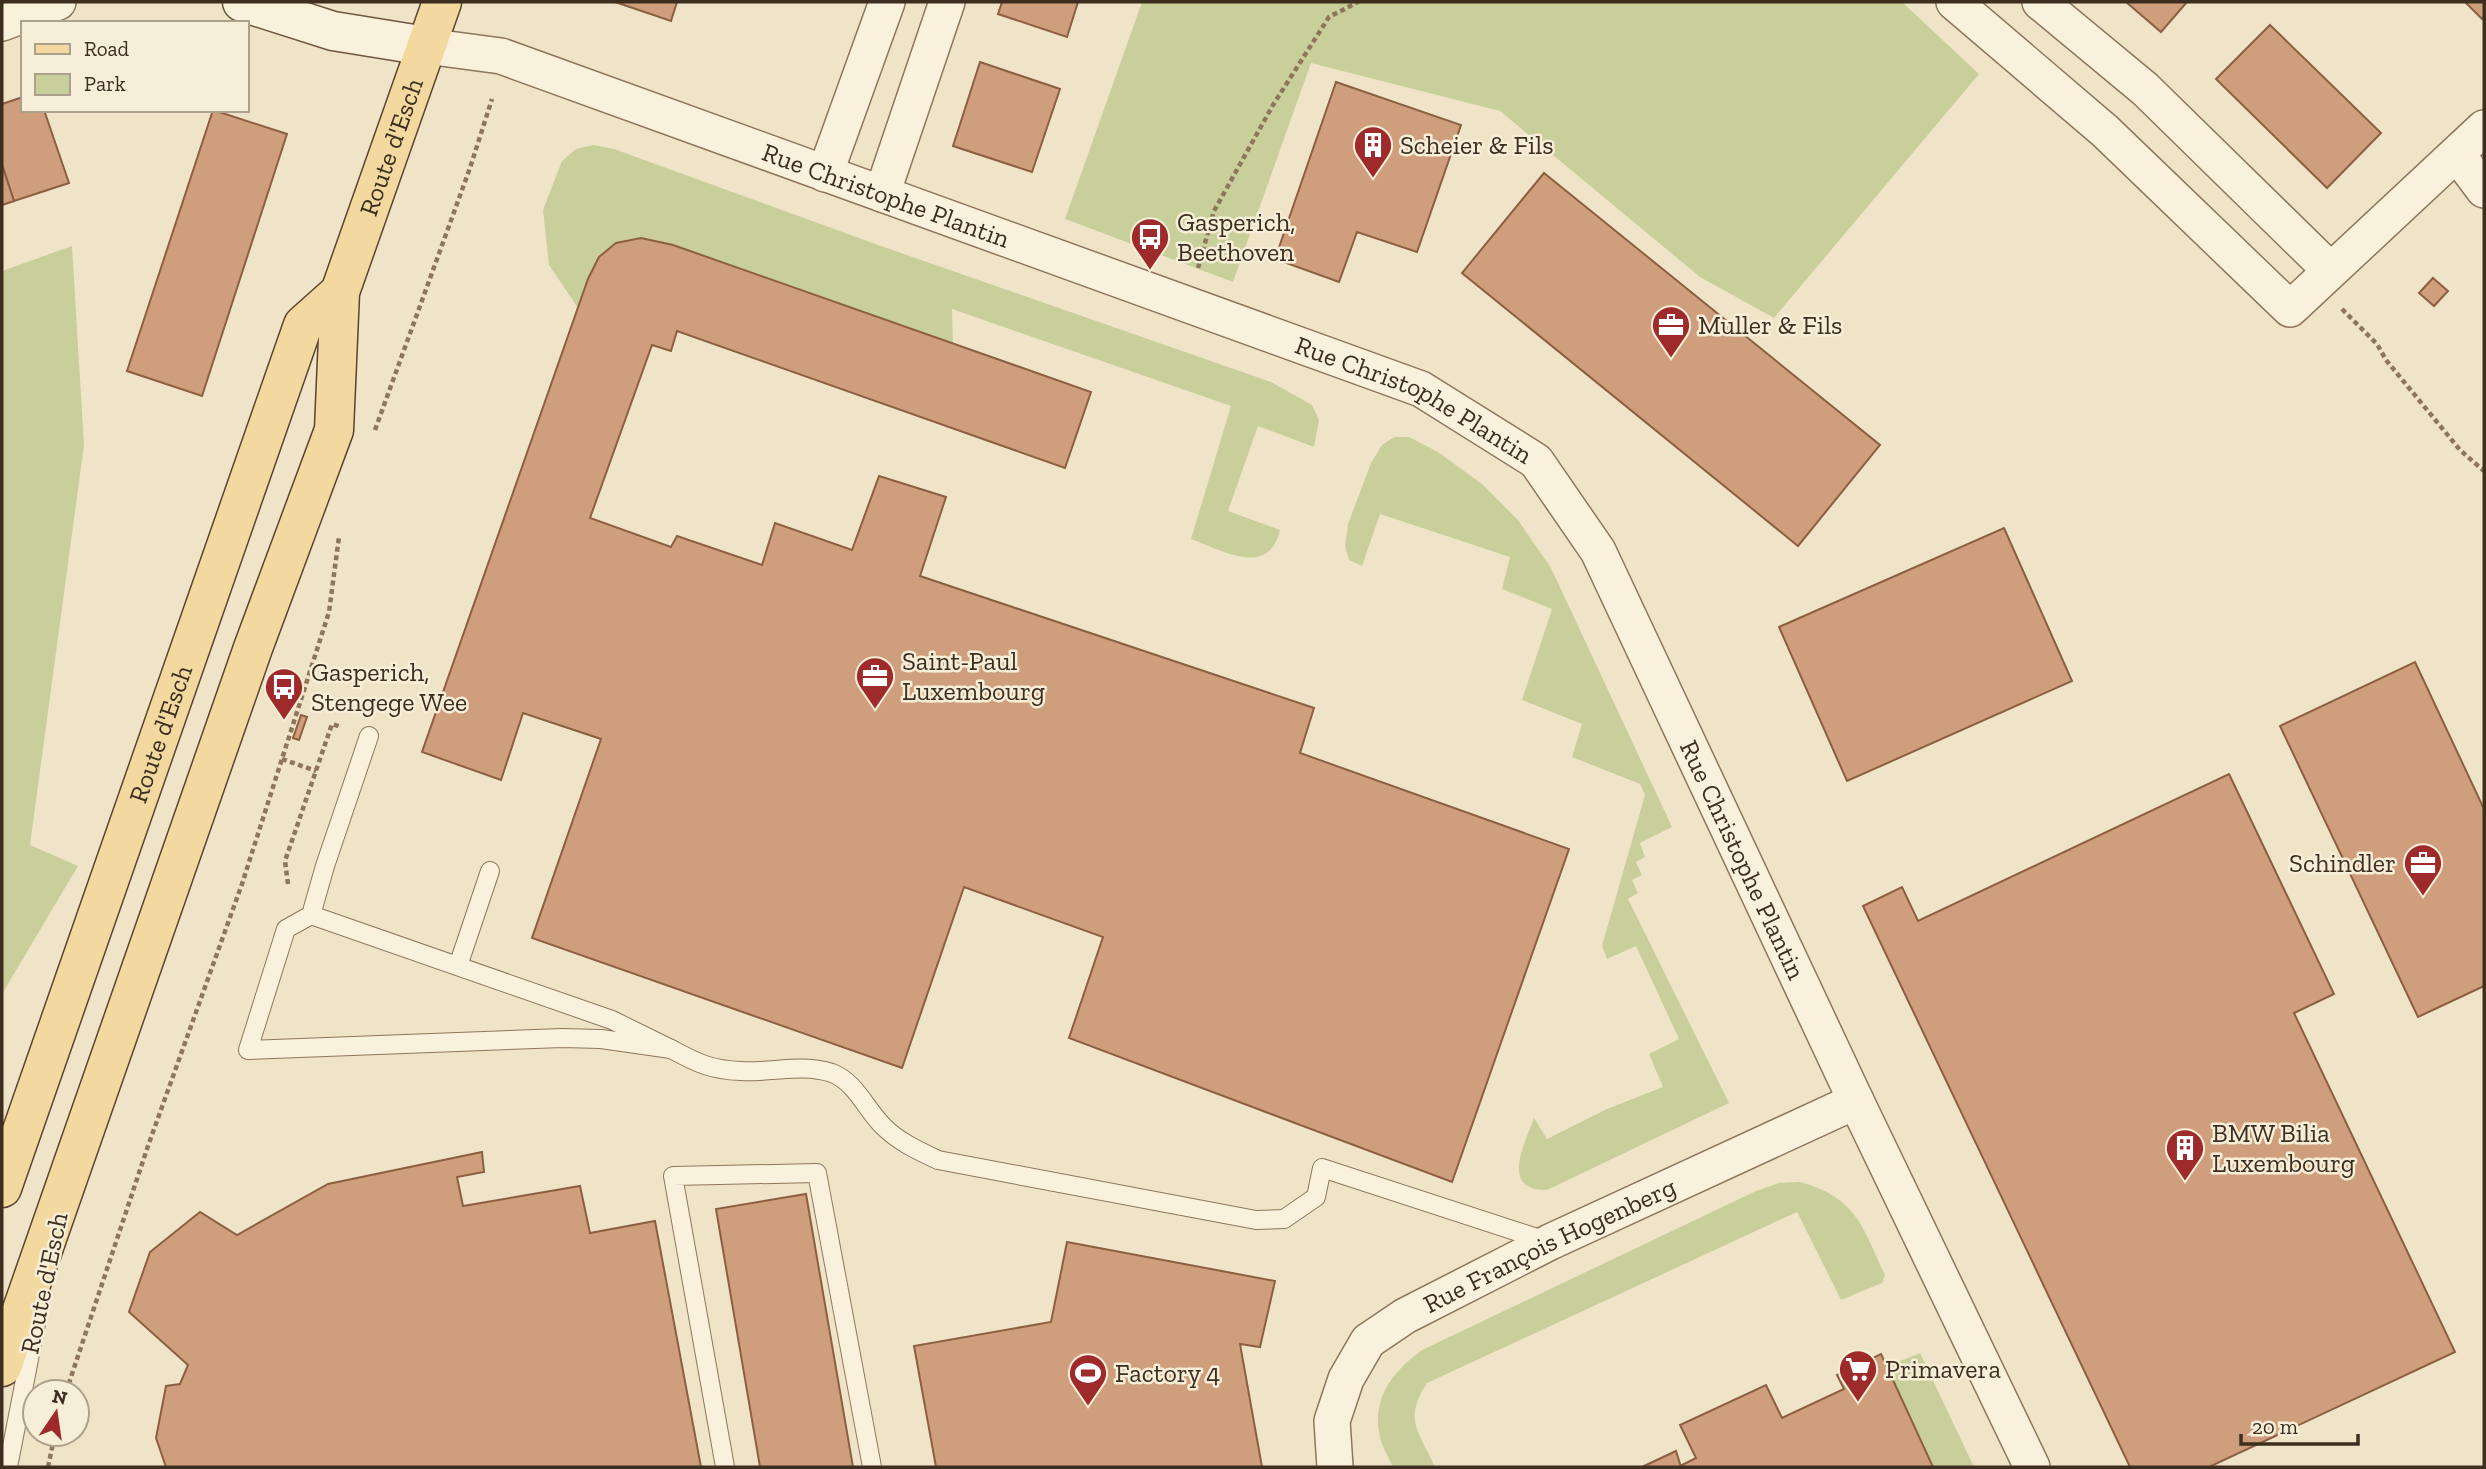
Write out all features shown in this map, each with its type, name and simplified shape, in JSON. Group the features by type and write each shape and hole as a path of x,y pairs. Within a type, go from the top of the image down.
{"main road":[{"name":"Route d'Esch","path":"2,1367 253,648 334,430 340,292 442,2"},
{"name":"Route d'Esch","path":"2,1188 303,325 340,292"}],"street":[{"path":"2,23 58,2"},
{"path":"242,2 333,31 426,47"},
{"path":"825,174 887,2"},
{"path":"883,194 947,2"},
{"path":"1954,2 2105,131 2290,309 2484,128"},
{"path":"2040,2 2145,89 2324,276"},
{"name":"Rue Christophe Plantin","path":"426,47 501,56 1421,389 1536,461 1598,551 1856,1101 2032,1467"},
{"path":"2105,131 2145,89"},
{"path":"2457,154 2484,190"},
{"name":"Rue François Hogenberg","path":"1335,1467 1332,1421 1346,1379 1368,1341 1405,1316 1550,1242 1856,1101"}],"lane":[{"path":"369,736 325,866 312,915 286,929 248,1050 562,1038 671,1049"},
{"path":"458,966 490,871"},
{"path":"312,915 612,1020 705,1067 742,1071 808,1068 835,1074 852,1087 884,1127 908,1145 938,1160 1256,1220 1284,1219 1316,1197 1322,1168 1550,1242"},
{"path":"726,1467 673,1176 817,1173 872,1467"},
{"name":"Route d'Esch","path":"8,1467 66,1182"}],"path":[{"path":"1187,304 1214,211 1273,105 1329,17 1358,2"},
{"path":"374,432 470,168 492,99"},
{"path":"2324,276 2378,344 2386,360 2460,450 2484,471"},
{"path":"71,1378 148,1146 242,884 329,612 340,534"},
{"path":"288,885 285,861 332,724 369,736"},
{"path":"282,759 316,771"},
{"path":"48,1467 52,1448"}],"green space":[{"path":"1142,2 1902,2 1979,74 1774,318 1700,277 1500,111 1311,63 1233,282 1065,219"},
{"path":"593,145 614,149 881,246 1271,382 1312,405 1319,420 1314,447 1258,426 1228,511 1280,530 1274,545 1266,553 1243,557 1191,539 1231,406 952,309 953,344 673,245 640,238 614,245 597,261 578,308 549,265 543,210 562,161 576,149"},
{"path":"72,246 84,445 30,845 78,866 2,994 2,271"},
{"path":"1394,437 1409,437 1438,452 1482,484 1518,520 1551,568 1672,827 1640,843 1645,857 1636,862 1642,875 1632,880 1638,893 1628,899 1729,1103 1547,1190 1532,1188 1523,1183 1519,1174 1522,1152 1534,1118 1547,1139 1607,1109 1663,1087 1649,1054 1679,1039 1636,946 1607,959 1602,946 1645,795 1640,784 1572,757 1582,724 1522,700 1552,609 1502,589 1510,557 1380,514 1362,566 1349,560 1345,546 1348,524 1371,463 1382,445"},
{"path":"1800,1182 1834,1196 1855,1216 1885,1275 1882,1283 1841,1300 1797,1212 1427,1383 1416,1407 1415,1416 1419,1434 1435,1467 1393,1467 1380,1437 1379,1410 1387,1387 1394,1377 1422,1350 1756,1191 1779,1183"},
{"path":"1920,1353 1974,1467 1933,1467 1886,1367"}],"building":[{"path":"615,2 677,2 671,21"},
{"path":"1002,2 1078,2 1067,37 998,14"},
{"path":"2126,2 2187,2 2161,32"},
{"path":"2465,2 2484,2 2482,19"},
{"path":"2270,25 2381,133 2327,188 2216,79"},
{"path":"980,62 1060,89 1032,172 953,146"},
{"name":"Scheier & Fils","path":"1336,82 1461,125 1417,252 1357,232 1339,282 1275,259"},
{"path":"21,98 21,112 45,112 69,183 14,201 2,165 2,104"},
{"path":"212,112 287,134 202,396 127,371"},
{"path":"2,165 14,201 2,205"},
{"name":"Muller & Fils","path":"1544,173 1880,445 1798,546 1462,273"},
{"name":"Saint-Paul Luxembourg","path":"641,238 673,245 1091,392 1065,468 677,331 671,351 652,345 590,518 671,547 677,536 762,565 775,523 852,550 879,476 946,497 920,576 1314,708 1300,753 1569,849 1452,1182 1069,1038 1103,937 964,887 902,1068 532,938 601,739 523,713 501,780 422,752 588,279 599,257 616,243"},
{"path":"2433,278 2448,291 2434,306 2419,293"},
{"path":"2004,528 2072,681 1847,781 1779,627"},
{"name":"Schindler","path":"2415,662 2484,809 2484,986 2418,1017 2280,726"},
{"path":"301,715 307,717 299,740 293,738"},
{"name":"BMW Bilia Luxembourg","path":"2229,774 2334,994 2294,1013 2455,1352 2209,1467 2130,1467 1863,906 1902,887 1918,921"},
{"path":"482,1152 484,1172 457,1177 463,1206 580,1186 590,1233 655,1221 701,1467 166,1467 156,1438 166,1386 180,1384 188,1365 129,1312 150,1252 200,1212 237,1235 328,1184"},
{"path":"806,1194 853,1467 760,1467 716,1209"},
{"name":"Factory 4","path":"1067,1242 1275,1281 1260,1347 1240,1344 1262,1467 936,1467 914,1346 1051,1322"},
{"name":"Primavera","path":"1881,1354 1933,1467 1680,1466 1696,1458 1680,1425 1766,1385 1782,1418 1844,1389 1837,1375"},
{"path":"1676,1451 1681,1467 1642,1467"}],"place":[{"name":"Scheier & Fils","path":"1373,179"},
{"name":"Gasperich, Beethoven","path":"1150,271"},
{"name":"Muller & Fils","path":"1671,359"},
{"name":"Saint-Paul Luxembourg","path":"875,710"},
{"name":"Gasperich, Stengege Wee","path":"284,721"},
{"name":"Schindler","path":"2423,897"},
{"name":"BMW Bilia Luxembourg","path":"2185,1182"},
{"name":"Primavera","path":"1858,1403"},
{"name":"Factory 4","path":"1088,1407"}]}
